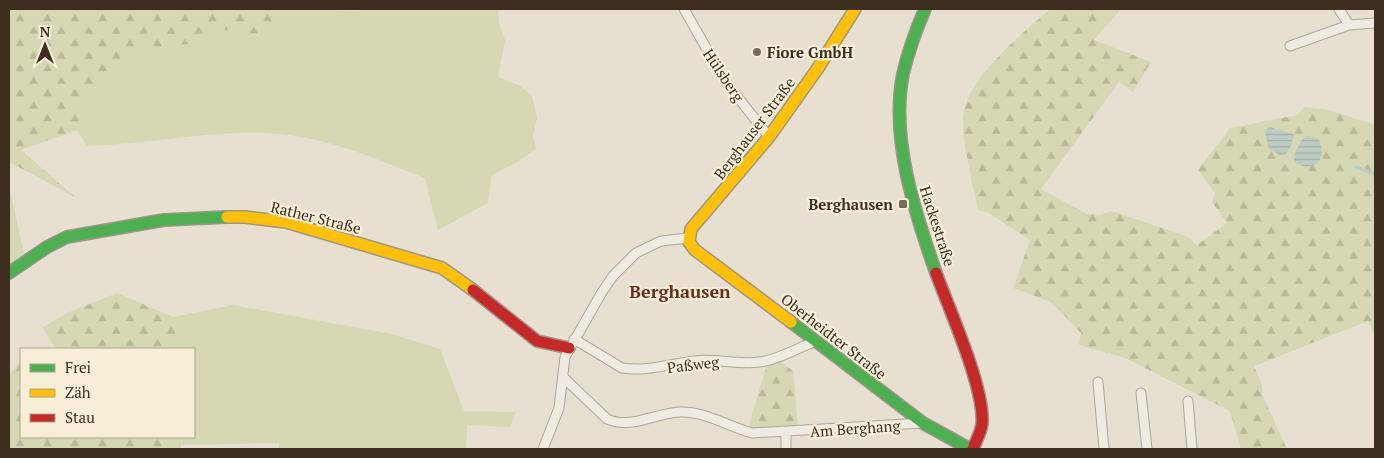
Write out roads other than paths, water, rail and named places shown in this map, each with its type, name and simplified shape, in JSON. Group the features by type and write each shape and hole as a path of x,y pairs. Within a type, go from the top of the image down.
{"street":[{"name":"Hülsberg","path":"684,9 725,81 769,137"},
{"name":"Berghauser Straße","path":"688,238 691,229 769,137 818,68 855,9"},
{"name":"Hackestraße","path":"925,9 905,62 900,89 900,121 914,210 972,373 982,410 982,426 971,449"},
{"path":"1339,9 1349,25"},
{"path":"1290,46 1349,25 1375,22"},
{"name":"Rather Straße","path":"9,273 47,247 67,237 164,220 245,216 286,222 442,268 465,284 537,342 572,344"},
{"name":"Oberheidter Straße","path":"688,238 695,250 923,423 971,449"},
{"path":"543,449 559,408 563,377 572,344 602,292 613,276 636,253 661,241 688,238"},
{"name":"Paßweg","path":"572,344 622,368 631,370 718,359 760,362 816,341"},
{"name":"Am Berghang","path":"563,377 607,419 616,423 626,424 681,412 706,416 727,426 752,433 786,433 923,423"},
{"path":"1098,382 1104,449"},
{"path":"1141,393 1147,449"},
{"path":"1188,401 1192,449"},
{"path":"786,433 786,449"}],"waterway":[{"path":"1356,167 1375,174"}],"place":[{"name":"Fiore GmbH","path":"757,52"},
{"name":"Berghausen","path":"903,204"}],"district":[{"name":"Berghausen","path":"680,291"}]}
